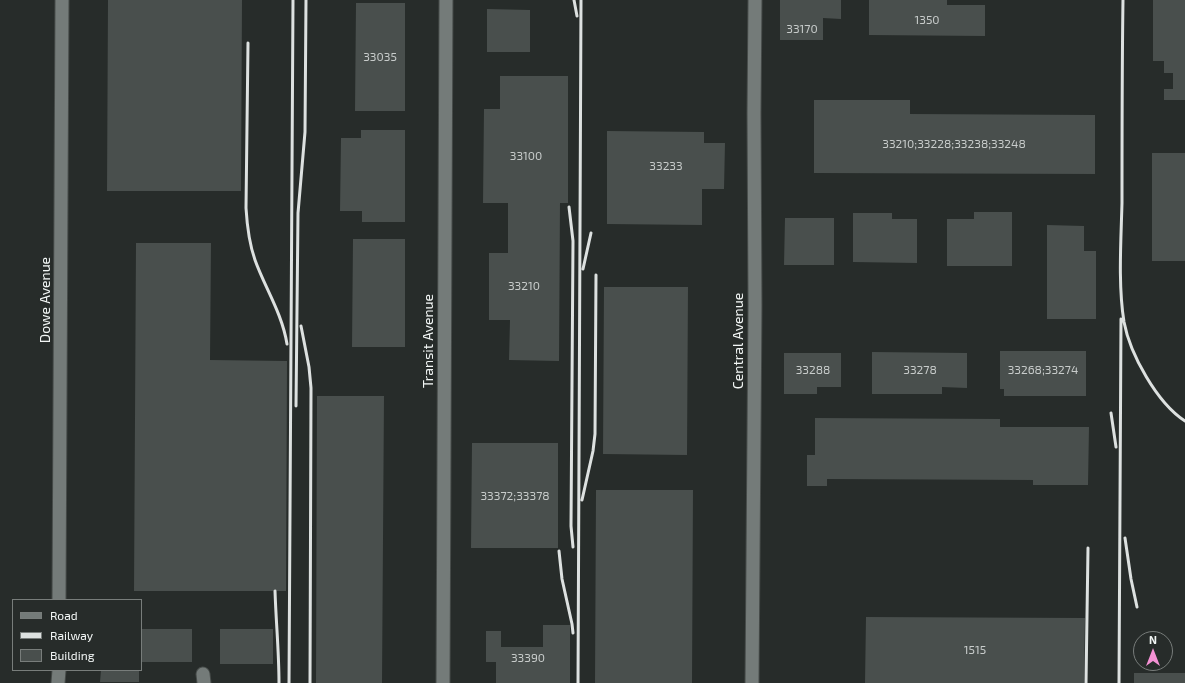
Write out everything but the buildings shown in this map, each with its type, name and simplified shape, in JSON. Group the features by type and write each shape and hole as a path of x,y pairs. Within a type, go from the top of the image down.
{"street":[{"name":"Dowe Avenue","path":"59,599 62,0"},
{"name":"Transit Avenue","path":"442,683 446,0"},
{"name":"Central Avenue","path":"752,683 755,0"},
{"path":"58,671 58,683"}],"railway":[{"path":"289,683 293,0"},
{"path":"296,406 298,213 305,132 306,0"},
{"path":"574,0 577,16"},
{"path":"578,683 581,0"},
{"path":"1123,0 1122,203 1120,263 1124,322 1132,348 1146,377 1164,402 1185,421"},
{"path":"248,43 246,208 248,227 251,247 255,260 277,311 285,333 287,344"},
{"path":"569,207 573,241 571,526 573,547"},
{"path":"583,269 591,233"},
{"path":"582,500 593,451 595,434 596,275"},
{"path":"1119,683 1121,319"},
{"path":"301,326 309,367 311,388 310,683"},
{"path":"1111,413 1116,447"},
{"path":"1125,538 1137,607"},
{"path":"1086,683 1088,548"},
{"path":"559,551 562,579 573,633"},
{"path":"275,591 279,683"}]}
